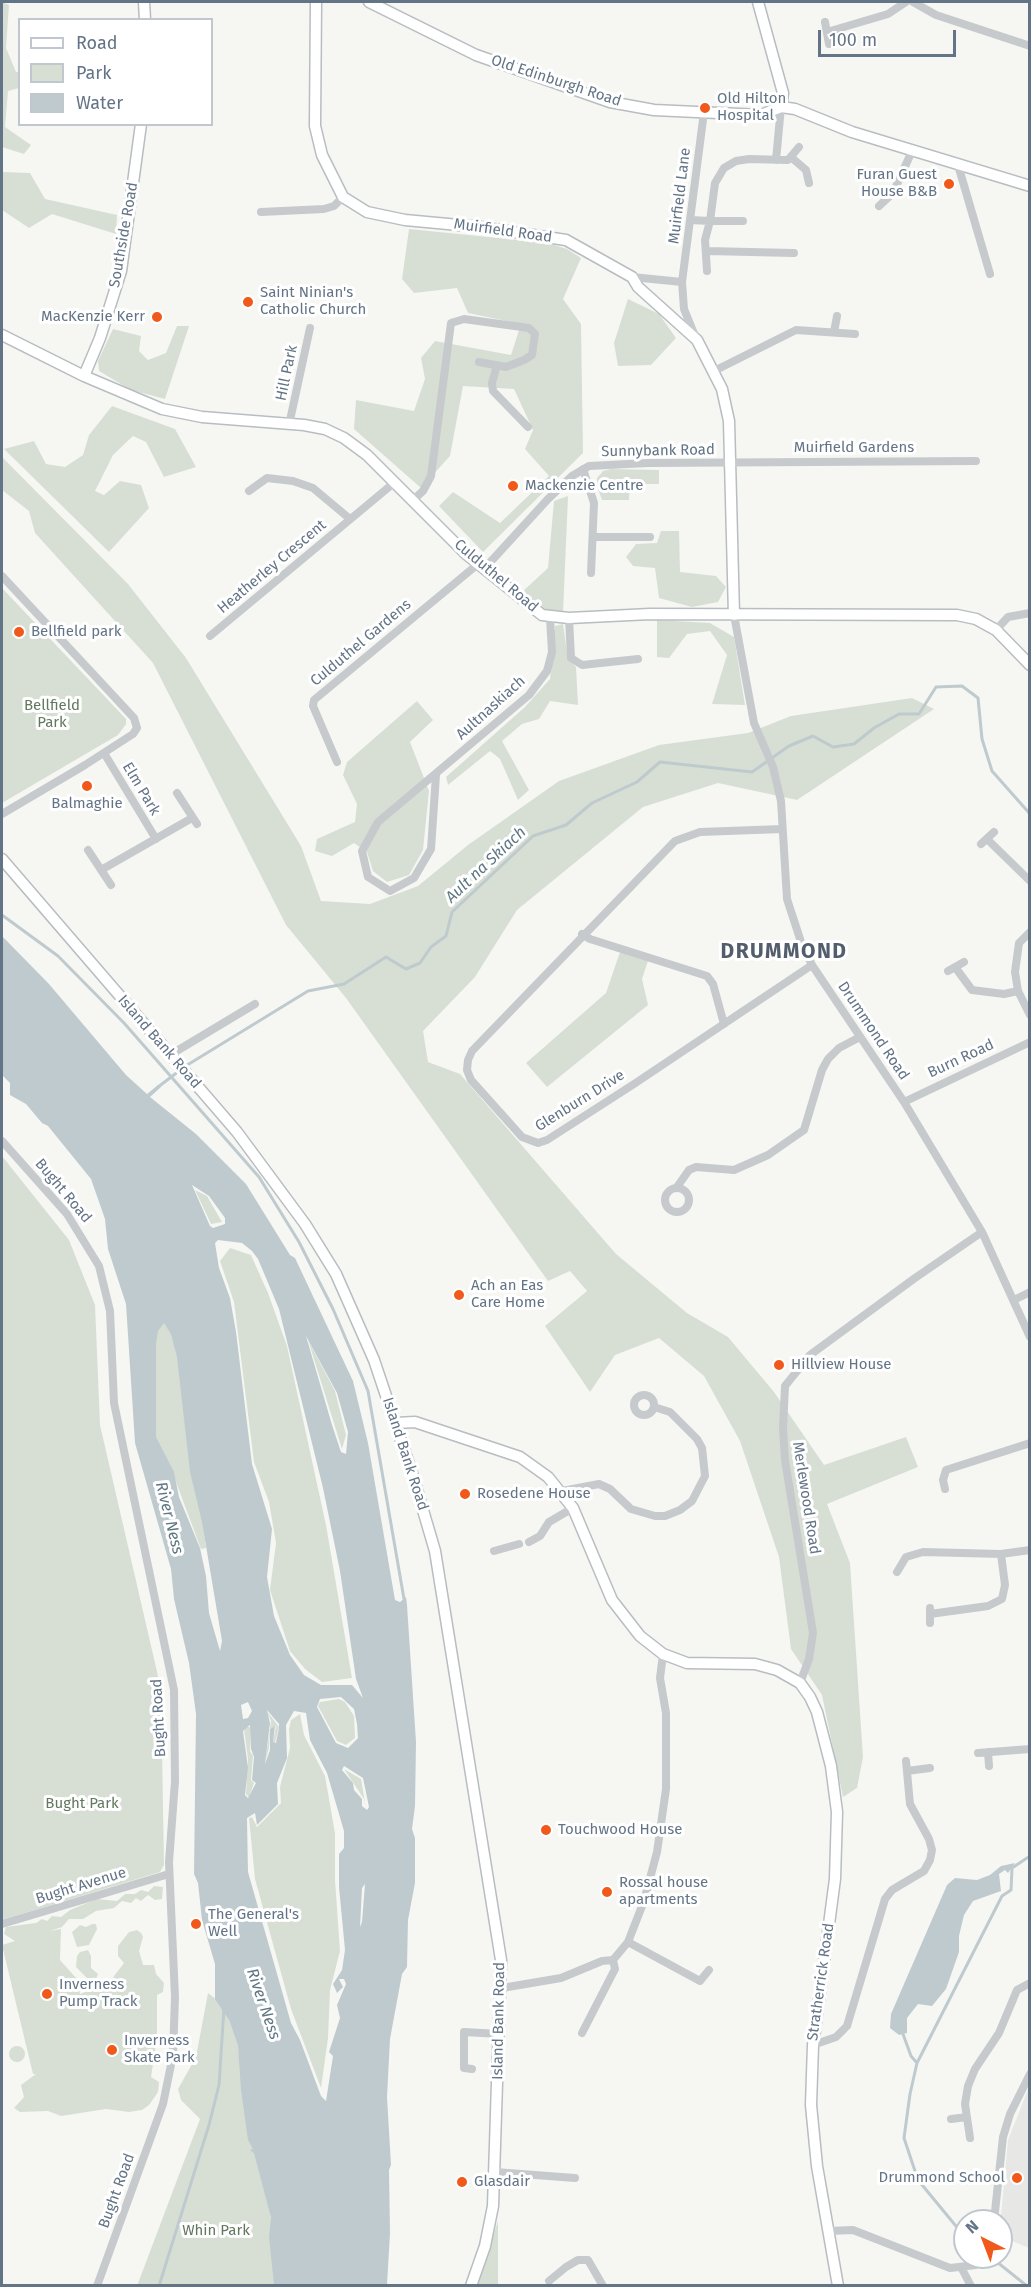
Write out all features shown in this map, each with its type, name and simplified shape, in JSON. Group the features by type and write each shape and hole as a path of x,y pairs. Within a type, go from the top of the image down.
{"street":[{"path":"144,2 145,18"},
{"path":"261,212 324,209 334,206 343,197 321,155 315,126 316,2"},
{"name":"Old Edinburgh Road","path":"369,2 476,55 610,102 654,110 761,115 781,107"},
{"path":"758,2 783,93 776,160"},
{"path":"827,32 888,14 906,2"},
{"path":"913,2 936,15 1029,45"},
{"path":"825,22 829,44"},
{"path":"781,107 795,109 820,121 1029,186"},
{"name":"Muirfield Lane","path":"697,340 684,309 682,282 704,112"},
{"name":"Southside Road","path":"84,376 100,338 121,271 141,126"},
{"path":"792,158 799,147"},
{"path":"879,206 893,192 912,151"},
{"path":"707,271 705,240 715,183 724,168 736,161 792,158 806,170 809,183"},
{"path":"958,165 990,274"},
{"name":"Muirfield Road","path":"343,197 367,212 405,220 480,227 567,240 632,277 638,287 697,340 714,371 726,405 731,463 734,615"},
{"path":"690,220 743,221"},
{"path":"707,251 794,253"},
{"path":"632,277 682,282"},
{"path":"834,332 837,316"},
{"path":"413,500 423,491 431,476 451,323 464,319 529,328 535,334 532,355 514,365 479,362"},
{"name":"Hill Park","path":"289,425 310,328"},
{"path":"714,371 796,330 855,334"},
{"name":"Culduthel Road","path":"2,335 84,376 162,409 202,417 325,429 344,438 367,455 481,567 533,609 550,618 650,614 941,613 976,619 996,630 1029,665"},
{"path":"497,365 492,383 493,391 528,427"},
{"name":"Muirfield Gardens","path":"731,463 976,460"},
{"name":"Sunnybank Road","path":"481,567 548,499 583,469 599,464 731,463"},
{"path":"583,469 594,503 591,573"},
{"name":"Heatherley Crescent","path":"249,491 267,478 292,481 313,488 350,519"},
{"name":"Heatherley Crescent","path":"210,636 395,482"},
{"path":"593,537 650,537"},
{"name":"Culduthel Gardens","path":"337,762 313,706 314,700 481,567"},
{"path":"2,576 134,718 137,728 133,734 104,753 2,814"},
{"path":"996,630 1008,617 1029,613"},
{"name":"Drummond Road","path":"734,615 754,723 773,766 781,801 787,899 792,919 812,965 904,1102 982,1232 1029,1337"},
{"name":"Aultnaskiach","path":"436,775 431,849 414,878 390,891 368,877 362,851 378,822 529,695 547,671 552,652 550,618"},
{"path":"569,618 571,658 582,665 638,659"},
{"name":"Elm Park","path":"104,753 156,839"},
{"name":"Elm Park","path":"101,870 194,821 177,793"},
{"name":"Glenburn Drive","path":"782,829 700,832 675,841 582,934 472,1051 468,1060 471,1080 522,1137 538,1143 547,1140 812,965"},
{"path":"994,832 984,841 1029,881"},
{"path":"88,849 111,885"},
{"name":"Island Bank Road","path":"2,859 237,1132 305,1224 336,1274 374,1360 396,1423 435,1551 501,1960 502,1988 493,2206 485,2246 471,2286"},
{"path":"1029,932 1022,938 1017,954 1018,991 1029,1015"},
{"path":"582,934 590,939 707,976 712,984 724,1024"},
{"path":"964,962 952,969 972,990 1004,994 1018,991"},
{"path":"170,1055 255,1004"},
{"path":"677,1187 689,1170 696,1167 734,1170 768,1155 804,1130 822,1071 828,1059 839,1048 860,1037"},
{"name":"Burn Road","path":"904,1102 1029,1042"},
{"name":"Bught Road","path":"2,1141 67,1214 89,1246 106,1291 112,1338 114,1403 174,1690 175,1781 169,1874 175,1997 173,2055 163,2104 97,2286"},
{"name":"Merlewood Road","path":"800,1683 809,1659 813,1633 785,1460 783,1396 792,1375 810,1355 982,1232"},
{"path":"1014,1300 1029,1292"},
{"path":"562,1491 599,1484 610,1489 631,1509 655,1516 665,1516 693,1501 705,1476 702,1448 697,1439 670,1412 654,1407"},
{"path":"396,1423 415,1422 520,1457 548,1477 562,1491 573,1508 612,1600 640,1636 663,1654 687,1663 755,1664 777,1670 800,1683"},
{"path":"945,1489 943,1474 946,1470 1029,1443"},
{"path":"529,1542 540,1536 549,1522 573,1508"},
{"path":"494,1551 519,1544"},
{"path":"897,1572 906,1557 923,1552 1001,1554 1029,1550"},
{"path":"930,1615 988,1606 1002,1599 1005,1585 1001,1554"},
{"path":"502,1988 561,1978 602,1961 613,1960 628,1942 644,1901 657,1852 666,1789 666,1713 660,1678 663,1654"},
{"name":"Stratherrick Road","path":"800,1683 817,1712 831,1766 837,1812 835,1879 813,2045 811,2105 817,2166 838,2286"},
{"path":"978,1753 1029,1749"},
{"path":"988,1752 988,1766"},
{"path":"813,2045 836,2037 847,2026 885,1899 892,1890 924,1870 930,1860 932,1850 929,1839 910,1804 906,1761"},
{"path":"907,1771 930,1768"},
{"name":"Bught Avenue","path":"2,1924 169,1874"},
{"path":"628,1942 700,1981 709,1970"},
{"path":"582,2033 615,1969 613,1960"},
{"path":"970,2138 967,2117 968,2086 975,2068 999,2033 1017,1990 1029,1983"},
{"path":"472,2069 464,2068 464,2032 500,2034"},
{"path":"995,2209 1003,2137 1010,2114 1029,2074"},
{"path":"951,2119 967,2117"},
{"path":"495,2172 575,2178"},
{"path":"828,2231 853,2230 930,2262 953,2267"},
{"path":"549,2281 578,2260 588,2260 603,2286"},
{"path":"962,2269 971,2286"}],"shaded area":[{"name":"Drummond School","path":"1029,2087 1029,2248 1013,2241 1013,2209 1002,2209 1008,2140"}],"green space":[{"path":"2,2 9,5 6,48 18,72 18,88 8,91 5,127 31,145 24,154 2,147"},
{"path":"2,172 30,173 45,199 117,215 116,234 52,214 29,228 2,210"},
{"path":"409,229 548,243 567,249 581,258 563,299 581,324 583,453 483,552 439,506 453,492 500,523 549,476 525,449 533,430 514,389 463,386 450,456 421,488 354,429 356,400 414,411 425,379 421,358 435,341 511,355 521,324 468,313 457,288 414,293 402,279"},
{"path":"628,299 659,314 676,338 651,365 618,366 614,343"},
{"path":"177,326 189,326 165,399 131,390 99,371 98,361 113,329 141,336 139,351 148,360 166,353"},
{"path":"112,406 175,429 196,467 164,477 146,442 133,436 113,455 95,491 104,495 120,481 141,485 149,508 109,552 4,449 34,441 46,464 65,467 83,455 89,435"},
{"path":"2,457 128,584 186,658 301,846 321,901 370,904 418,886 468,845 559,781 659,745 748,733 791,716 912,698 934,709 797,800 718,783 643,807 517,910 475,977 423,1031 428,1062 460,1074 616,1254 687,1313 728,1337 774,1392 824,1465 906,1437 918,1467 827,1504 850,1563 863,1757 857,1788 843,1797 822,1695 791,1649 779,1557 740,1441 704,1376 659,1338 615,1355 590,1392 545,1326 587,1291 570,1271 548,1281 346,998 286,925 153,663 35,533 29,511 2,490"},
{"path":"611,469 659,470 659,484 630,484 629,500 602,500 597,478 603,471"},
{"path":"568,496 563,613 539,608 522,592 548,568 554,501"},
{"path":"661,531 679,531 680,572 716,576 726,587 718,602 692,607 659,598 655,568 633,566 626,557 636,544 657,543"},
{"name":"Bellfield Park","path":"2,588 126,719 126,724 118,735 2,803"},
{"path":"657,620 710,623 734,637 745,705 712,704 727,655 710,631 687,634 669,658 657,657"},
{"path":"563,624 568,659 576,667 578,705 550,701 539,719 522,724 502,741 529,790 518,800 500,759 490,751 448,785 446,777 525,707 550,679 555,626"},
{"path":"417,701 433,720 410,742 429,791 423,850 409,875 387,882 373,871 367,852 354,843 332,856 315,851 317,839 355,822 357,804 343,775 347,762"},
{"path":"620,952 648,961 642,979 648,1005 547,1087 526,1063 606,993"},
{"name":"Bught Park","path":"2,1156 69,1240 95,1305 100,1425 161,1689 164,1865 160,1872 2,1920"},
{"path":"195,1190 207,1196 222,1222 211,1224"},
{"path":"230,1248 251,1255 268,1293 287,1346 326,1525 352,1678 322,1682 305,1669 290,1651 270,1590 276,1543 269,1502 254,1462 234,1302 220,1261"},
{"path":"166,1321 178,1336 188,1394 206,1548 201,1549 173,1474 157,1452 152,1424 156,1400 155,1326"},
{"path":"308,1340 335,1391 346,1435 342,1449"},
{"path":"339,1699 345,1702 354,1716 355,1738 346,1745 337,1741 318,1706 320,1702"},
{"path":"267,1711 279,1727 275,1743 273,1742 276,1726 270,1729 265,1763 271,1721"},
{"path":"300,1714 304,1735 325,1776 335,1833 335,1880 340,1951 330,1990 328,2038 321,2088 291,2009 255,1879 249,1818 252,1817 257,1827 281,1803 280,1787 290,1748 289,1729 291,1720"},
{"path":"251,1727 250,1751 253,1756 251,1780 254,1783 249,1797 246,1794 248,1759 244,1729"},
{"path":"344,1769 361,1779 366,1808 364,1799"},
{"path":"154,1886 163,1887 162,1899 155,1900 148,1895 141,1901 136,1898 131,1903 122,1901 114,1908 96,1911 83,1919 69,1919 62,1927 50,1931 61,1929 60,1960 77,1979 80,1994 93,1989 108,1991 114,1976 124,1963 118,1956 118,1946 129,1932 137,1930 141,1933 143,1937 139,1951 143,1965 154,1965 156,1974 164,1983 163,1992 157,1995 157,2037 151,2077 159,2082 158,2092 149,2105 142,2110 129,2112 106,2109 61,2116 48,2111 20,2112 14,2108 24,2097 21,2085 36,2074 33,2074 2,1945 15,1941 4,1934 6,1927 36,1923 42,1919 47,1921 52,1916 61,1917 70,1910 97,1899 117,1901 125,1894 135,1894 141,1890 148,1892"},
{"path":"96,1924 97,1929 89,1945 77,1947 72,1932 80,1925 86,1927"},
{"path":"88,1950 91,1956 91,1968 98,1974 96,1979 89,1980 76,1967 77,1956 80,1952"},
{"name":"Whin Park","path":"208,1993 217,2000 229,2020 238,2046 246,2119 270,2213 281,2285 137,2286 200,2119 181,2100 178,2089 196,2057"},
{"path":"14,2046 20,2046 25,2054 23,2060 14,2062 9,2057 9,2051"},
{"path":"498,2221 498,2285 477,2286"}],"water":[{"name":"River Ness","path":"2,936 49,984 126,1075 147,1094 158,1085 161,1087 150,1097 196,1134 246,1184 290,1255 295,1258 353,1381 368,1443 395,1600 400,1602 406,1597 416,1742 415,1806 412,1829 415,1838 415,1883 408,1920 407,1967 402,1974 390,2039 387,2097 391,2165 389,2170 390,2233 387,2285 274,2285 269,2237 271,2218 254,2153 250,2150 253,2149 248,2140 238,2046 229,2020 215,1999 215,1964 202,1920 198,1883 194,1874 196,1714 189,1663 174,1599 171,1569 135,1443 126,1304 108,1249 105,1219 91,1179 48,1126 42,1123 26,1104 10,1095 10,1083 2,1075","holes":["192,1185 209,1196 225,1218 225,1224 213,1228 210,1226","218,1240 242,1243 258,1259 279,1309 323,1488 340,1571 356,1679 363,1698 352,1685 321,1685 304,1675 290,1655 274,1616 267,1577 272,1529 252,1464 236,1332 230,1298 219,1268 215,1243","164,1323 171,1334 177,1357 190,1472 202,1522 222,1641 220,1651 209,1613 206,1576 200,1548 179,1497 174,1472 156,1437 158,1331","306,1336 337,1393 348,1432 346,1454 341,1452","341,1697 354,1709 358,1738 348,1748 336,1743 317,1707 320,1699","248,1702 252,1711 248,1718 243,1719 241,1705","267,1710 279,1724 276,1743 273,1742 275,1726 270,1729 270,1750 265,1764 270,1723","294,1711 306,1713 310,1740 327,1773 344,1831 344,1848 339,1854 339,1887 345,1950 342,1970 333,1984 337,1993 343,1987 339,1979 344,1979 346,1984 337,2005 340,2018 329,2052 333,2056 326,2101 321,2096 300,2040 291,2023 248,1872 247,1818 255,1813 257,1825 278,1804 277,1783 287,1758 286,1725","250,1725 251,1749 254,1757 252,1780 256,1783 248,1798 245,1795 248,1768 243,1731","344,1766 363,1778 369,1807 367,1810 362,1806 362,1799 354,1790 353,1783 342,1770","365,1884 360,1927 362,1888"]},
{"path":"1015,1863 1008,1873 1005,1870 999,1874 1001,1891 973,1901 964,1915 959,1936 959,1952 946,1989 932,2006 918,2004 907,2018 907,2033 899,2035 890,2028 891,2014 947,1885 955,1878 977,1880 990,1875 1001,1866"}],"waterway":[{"name":"Ault na Skiach","path":"184,1067 308,991 344,984 386,957 406,969 420,963 431,947 446,936 452,912 533,836 566,825 592,803 637,782 660,762 752,772 789,746 813,736 833,747 854,744 874,728 899,714 919,714 936,687 962,686 978,698 982,739 992,771 1030,814"},
{"path":"2,915 58,956 124,1023 259,1177 299,1242 333,1309 368,1391 404,1599"},
{"name":"Ault na Skiach","path":"158,1087 179,1071"},
{"path":"953,2222 918,2180 904,2138 910,2094 917,2063 1002,1896 1011,1890 1012,1868 1030,1856"},
{"path":"159,2286 209,2125 219,2085 224,2008"},
{"path":"903,2034 911,2056 917,2063"},
{"path":"1006,2269 1027,2286"}],"place":[{"name":"Old Hilton Hospital","path":"705,108"},
{"name":"Furan Guest House B&B","path":"949,184"},
{"name":"Saint Ninian's Catholic Church","path":"248,302"},
{"name":"MacKenzie Kerr","path":"157,317"},
{"name":"Mackenzie Centre","path":"513,486"},
{"name":"Bellfield park","path":"19,632"},
{"name":"Balmaghie","path":"87,786"},
{"name":"Ach an Eas Care Home","path":"459,1295"},
{"name":"Hillview House","path":"779,1365"},
{"name":"Rosedene House","path":"465,1494"},
{"name":"Touchwood House","path":"546,1830"},
{"name":"Rossal house apartments","path":"607,1892"},
{"name":"The General's Well","path":"196,1924"},
{"name":"Inverness Pump Track","path":"47,1994"},
{"name":"Inverness Skate Park","path":"112,2050"},
{"name":"Drummond School","path":"1017,2178"},
{"name":"Glasdair","path":"462,2182"}],"district":[{"name":"DRUMMOND","path":"784,952"}]}
